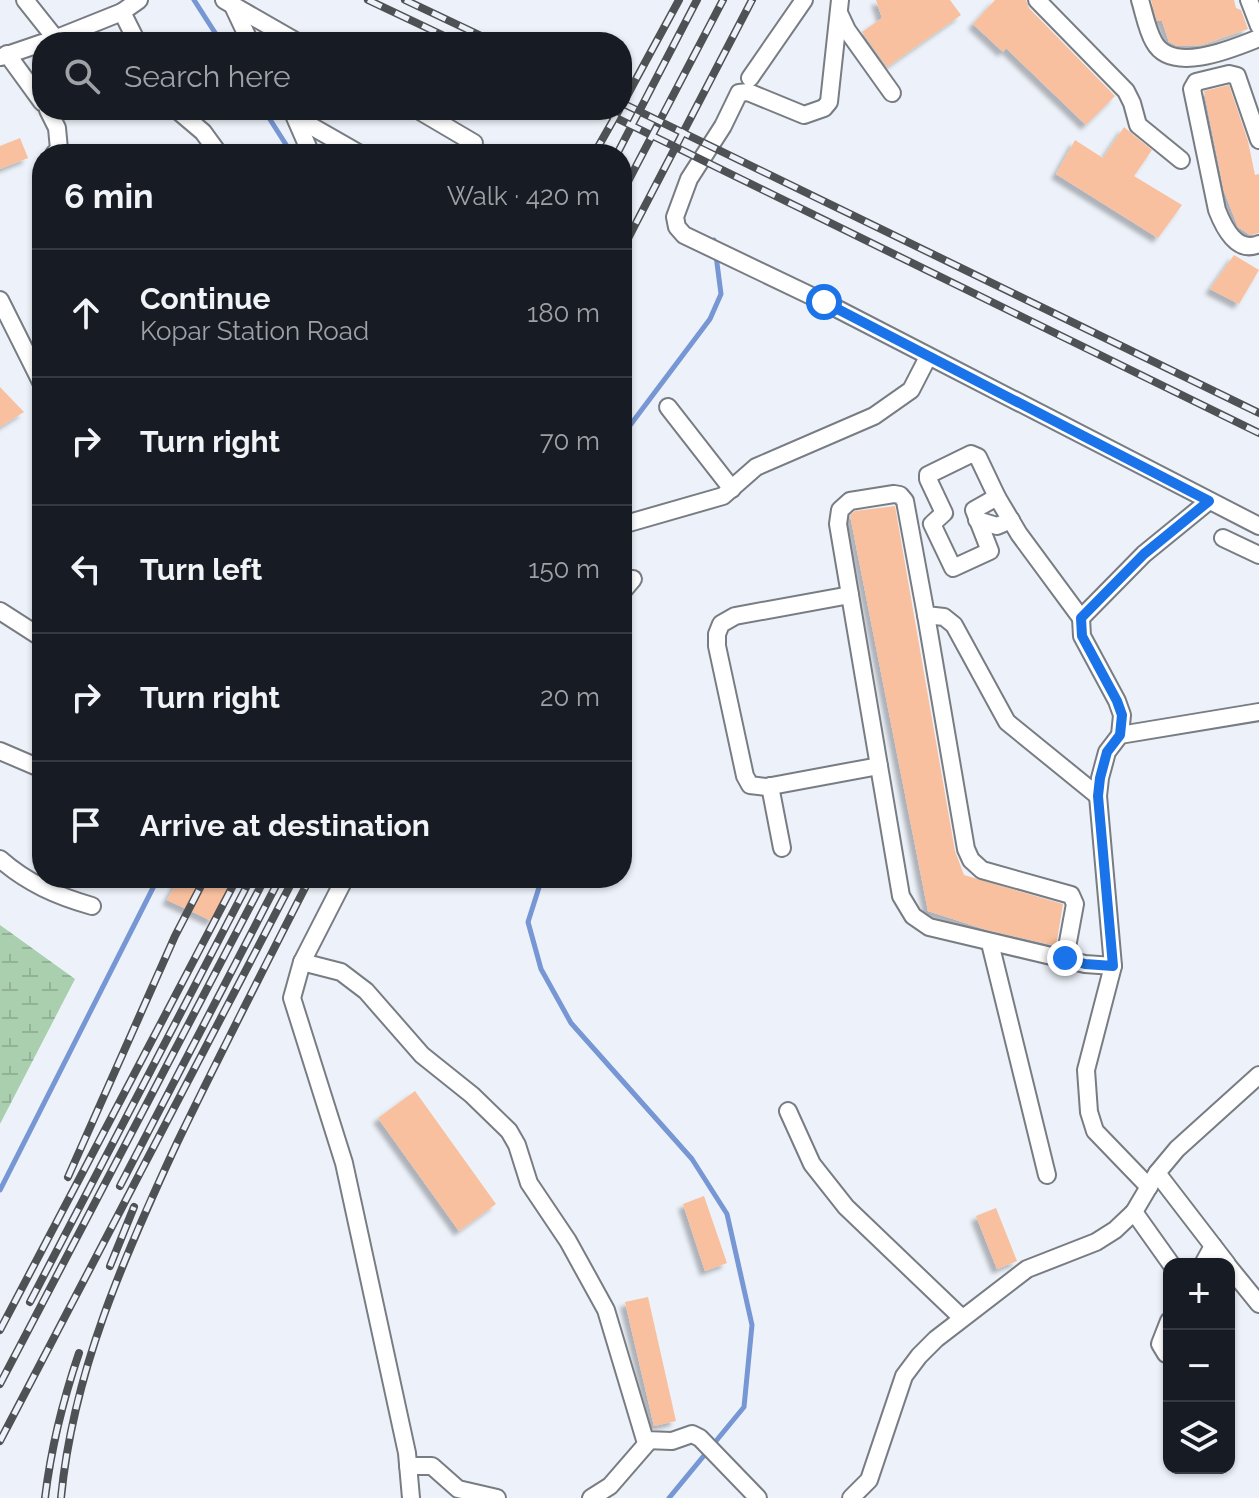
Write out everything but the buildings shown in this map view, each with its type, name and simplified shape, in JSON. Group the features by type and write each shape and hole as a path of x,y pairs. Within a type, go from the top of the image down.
{"street":[{"path":"25,0 43,32"},
{"path":"73,32 122,12 139,0"},
{"path":"750,78 804,0"},
{"path":"1037,0 1126,91 1138,125 1181,160"},
{"path":"1140,0 1154,43 1162,52 1173,57 1214,54 1259,38"},
{"path":"1249,0 1259,26"},
{"path":"228,3 244,32"},
{"path":"228,3 279,32"},
{"path":"839,7 847,30 892,93"},
{"path":"839,7 832,92 824,108 804,115 748,92 739,93 723,126 689,179 675,217 677,227 684,235 1259,526"},
{"path":"122,12 132,32"},
{"path":"32,47 4,56 32,90"},
{"path":"1259,140 1237,76 1229,74 1196,82 1192,89 1217,210 1225,229 1243,246 1251,248 1259,244"},
{"path":"53,120 58,144"},
{"path":"189,120 212,144"},
{"path":"297,120 307,144"},
{"path":"301,120 330,144"},
{"path":"435,120 474,143"},
{"path":"0,300 32,364"},
{"path":"632,522 723,496 756,467 874,416 911,390 928,357"},
{"path":"668,407 732,489"},
{"path":"997,497 976,507 974,512 990,551 951,568 932,524 944,513 928,475 975,454 1011,520 1081,618 1082,636 1122,715 1120,735 1107,752 1098,796 1113,966 1086,1070 1089,1112 1095,1131 1153,1180 1222,1258"},
{"path":"1065,958 1075,904 1071,895 982,870 971,860 966,849 905,501 900,495 850,501 840,510 838,524 901,896 913,916 929,927 1085,964 1113,966"},
{"path":"1081,618 1144,554 1209,501"},
{"path":"977,520 997,526 1011,520"},
{"path":"1223,538 1259,555"},
{"path":"850,595 735,616 721,624 717,646 745,776 750,785 770,786 879,766"},
{"path":"0,611 32,632"},
{"path":"926,615 944,617 954,625 1007,722 1098,796"},
{"path":"1120,735 1259,712"},
{"path":"0,751 32,765"},
{"path":"770,786 782,848"},
{"path":"0,859 32,883"},
{"path":"42,888 92,906"},
{"path":"340,888 302,962 292,998 344,1163 408,1466 411,1498"},
{"path":"990,943 1047,1175"},
{"path":"302,962 341,972 366,991 422,1055 472,1095 509,1131 517,1145 529,1183 568,1241 606,1310 642,1435 649,1441 672,1441 692,1434 700,1438 758,1498"},
{"path":"851,1498 869,1480 904,1376 936,1339 1027,1269 1096,1242 1115,1230 1134,1212 1153,1180 1204,1123 1259,1075"},
{"path":"788,1111 812,1164 846,1207 962,1318"},
{"path":"1134,1212 1167,1258"},
{"path":"1206,1258 1213,1246"},
{"path":"1235,1274 1259,1304"},
{"path":"591,1498 610,1486 649,1441"},
{"path":"408,1466 432,1466 458,1489 497,1498"}],"green space":[{"path":"0,925 75,979 0,1124"}],"waterway":[{"path":"194,0 215,32"},
{"path":"270,120 286,144"},
{"path":"632,423 710,319 721,294 714,240"},
{"path":"0,1190 153,888"},
{"path":"539,888 528,922 541,969 571,1023 692,1159 727,1214 752,1325 744,1407 669,1498"}],"railway":[{"path":"368,0 436,32"},
{"path":"405,0 473,32"},
{"path":"632,87 679,0"},
{"path":"622,144 697,0"},
{"path":"632,174 723,0"},
{"path":"632,231 752,0"},
{"path":"632,108 1259,413"},
{"path":"600,144 613,120"},
{"path":"620,120 1259,433"},
{"path":"68,1177 175,936 200,888"},
{"path":"0,1330 232,888"},
{"path":"30,1302 246,888"},
{"path":"0,1384 260,888"},
{"path":"120,1186 275,888"},
{"path":"0,1441 289,888"},
{"path":"61,1498 77,1405 89,1360 120,1272 177,1143 305,888"},
{"path":"110,1266 134,1207"},
{"path":"45,1498 58,1424 79,1353"}],"route":[{"path":"824,302 1209,501 1144,554 1081,618 1082,636 1122,715 1120,735 1107,752 1098,796 1113,966 1085,964 1065,958"}]}
